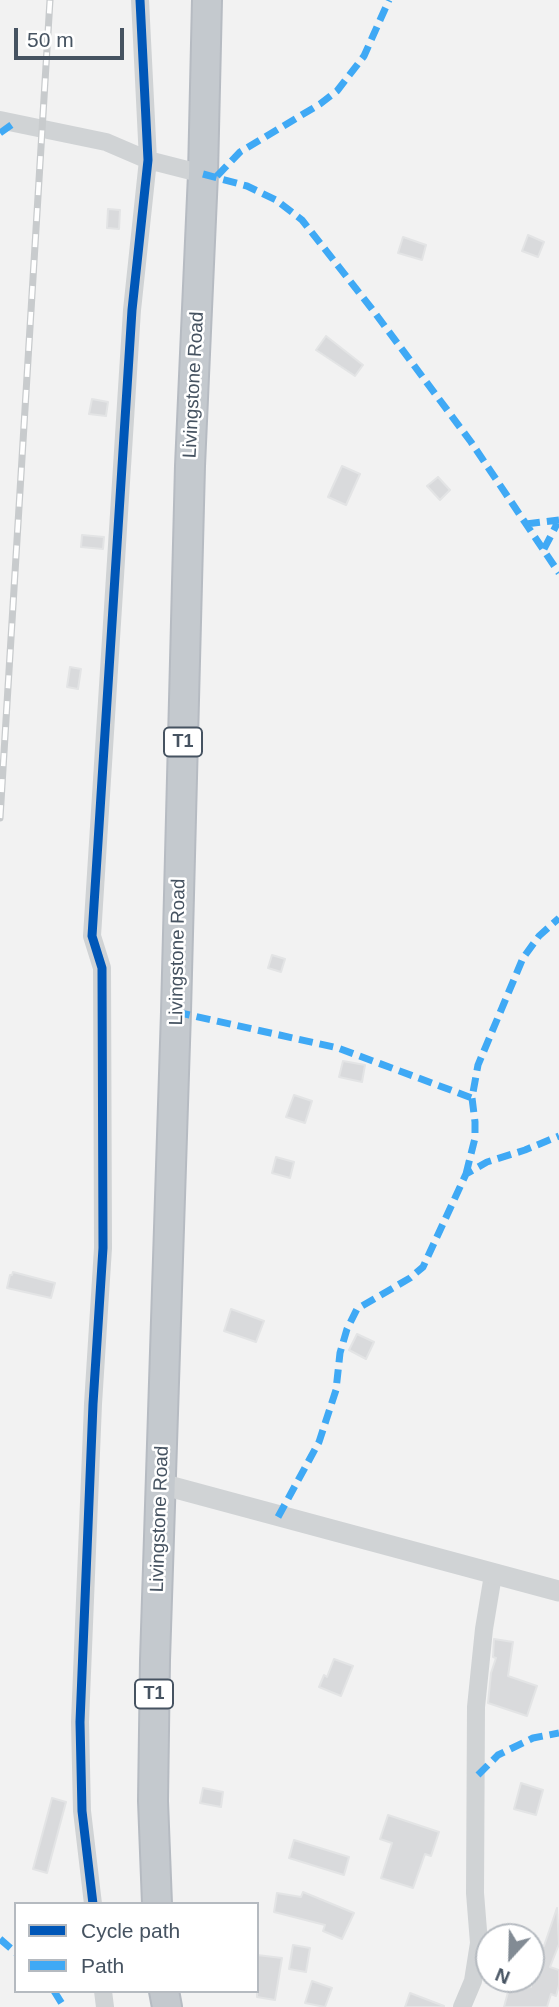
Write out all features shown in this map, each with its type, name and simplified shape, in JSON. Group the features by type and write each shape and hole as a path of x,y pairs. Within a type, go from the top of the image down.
{"highway":[{"name":"Livingstone Road","path":"157,1902 153,1801 155,1660 207,0"}],"street":[{"path":"93,1902 82,1811 80,1722 93,1404 103,1248 102,968 92,936 131,310 148,160 140,0"},
{"path":"0,120 106,142 148,160 203,174"},
{"path":"161,1484 559,1591"},
{"path":"463,2007 472,1981 479,1943 475,1893 476,1707 493,1575"}],"building":[{"path":"108,209 120,210 119,229 107,228"},
{"path":"528,235 544,242 538,257 522,251"},
{"path":"403,237 426,245 422,260 398,253"},
{"path":"326,336 363,365 355,376 316,350"},
{"path":"92,399 108,402 106,416 89,414"},
{"path":"342,466 360,474 346,505 328,497"},
{"path":"438,477 450,490 440,500 427,486"},
{"path":"82,535 104,537 103,549 81,547"},
{"path":"70,667 81,669 78,689 67,687"},
{"path":"272,955 285,959 281,972 268,968"},
{"path":"343,1061 365,1065 362,1082 339,1077"},
{"path":"294,1095 312,1101 305,1123 286,1117"},
{"path":"276,1157 294,1162 290,1178 272,1173"},
{"path":"13,1272 55,1283 51,1298 7,1288"},
{"path":"231,1309 264,1321 256,1342 224,1331"},
{"path":"357,1334 374,1342 366,1359 349,1350"},
{"path":"494,1639 513,1642 508,1676 537,1686 527,1716 488,1703 491,1673 496,1658 493,1657"},
{"path":"334,1659 353,1666 341,1696 319,1687 324,1675 327,1677"},
{"path":"521,1783 543,1790 536,1815 514,1809"},
{"path":"203,1788 223,1792 221,1807 200,1803"},
{"path":"52,1798 66,1802 47,1873 33,1869"},
{"path":"388,1815 439,1832 431,1856 425,1854 413,1888 381,1878 392,1843 380,1839"},
{"path":"294,1840 349,1857 344,1875 289,1858"},
{"path":"303,1892 354,1913 342,1939 323,1931 325,1925 274,1912 277,1893 301,1897"},
{"path":"557,1908 559,1944 550,1967 559,1970 556,1996 551,1994 547,2007 504,2007 508,1993 545,1993 545,1943"},
{"path":"293,1945 310,1948 306,1972 289,1969"},
{"path":"259,1955 282,1958 275,2000 257,1997"},
{"path":"312,1981 332,1988 325,2007 305,2003"},
{"path":"410,1993 444,2006 444,2007 405,2007"}],"railway":[{"path":"0,818 50,0"}],"marked path":[{"path":"217,176 240,152 337,91 364,56 389,0"},
{"path":"0,133 14,123"},
{"path":"203,174 247,186 276,200 302,220 471,442 559,573"},
{"path":"526,524 559,520"},
{"path":"544,549 559,520"},
{"path":"466,1174 475,1138 472,1098 478,1065 523,958 539,936 559,918"},
{"path":"176,1012 338,1048 472,1098"},
{"path":"278,1517 319,1442 336,1390 340,1353 347,1329 357,1309 410,1278 423,1267 466,1174 487,1162 559,1136"},
{"path":"478,1775 498,1755 533,1738 559,1733"},
{"path":"0,1939 14,1951"},
{"path":"55,1993 64,2007"}],"cycle path":[{"path":"93,1902 82,1811 80,1722 93,1404 103,1248 102,968 92,936 132,310 148,160 140,0"}]}
